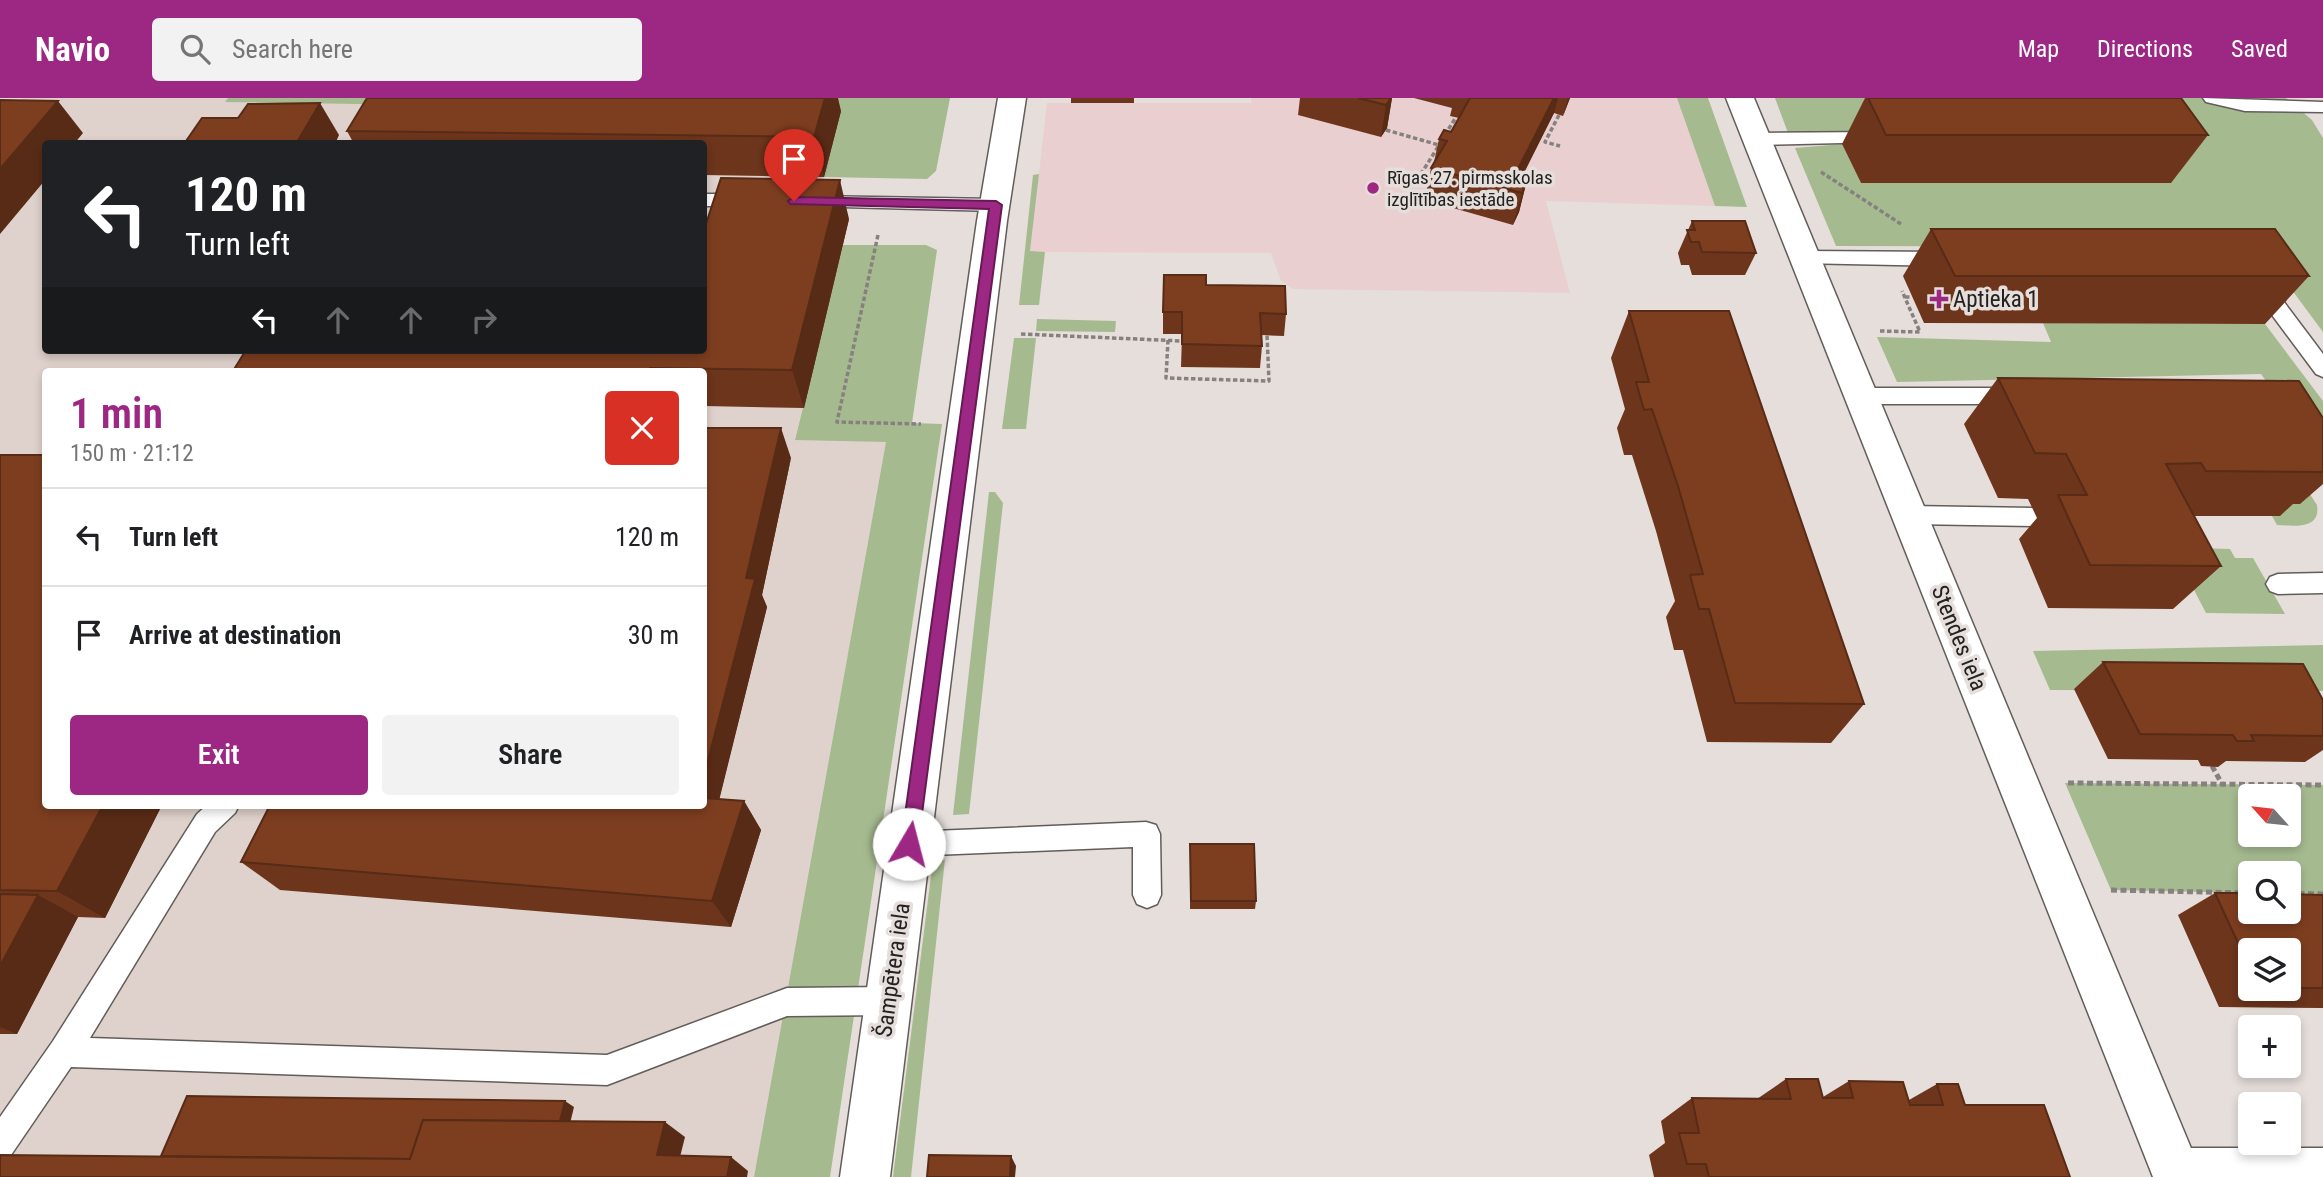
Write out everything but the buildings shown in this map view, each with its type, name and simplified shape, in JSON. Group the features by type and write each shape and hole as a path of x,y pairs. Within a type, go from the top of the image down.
{"street":[{"name":"Šampētera iela","path":"865,1177 1012,98"},
{"name":"Stendes iela","path":"1740,98 2176,1170"}],"lane":[{"path":"2212,98 2245,106 2323,107"},
{"path":"1757,139 1899,137"},
{"path":"707,200 766,201"},
{"path":"792,201 996,205"},
{"path":"1805,258 1962,259"},
{"path":"2249,269 2323,369"},
{"path":"1861,396 2036,396"},
{"path":"1910,515 2036,517"},
{"path":"2278,584 2323,583"},
{"path":"0,1144 64,1052 206,823 222,809"},
{"path":"909,844 1146,834 1147,895"},
{"path":"64,1052 607,1070 787,1002 889,1001"},
{"path":"2176,1170 2323,1164"}],"path":[{"path":"1559,115 1545,142 1560,146"},
{"path":"1406,198 1456,117"},
{"path":"1386,130 1439,145"},
{"path":"1427,164 1436,166"},
{"path":"1810,165 1962,259"},
{"path":"1523,190 1528,180 1542,183"},
{"path":"878,232 837,422 967,425"},
{"path":"1869,331 1920,332 1888,259"},
{"path":"1905,297 1912,297"},
{"path":"1016,334 1182,341"},
{"path":"1168,340 1166,378 1269,381 1267,335"},
{"path":"2212,766 2222,785"},
{"path":"2018,783 2323,785"},
{"path":"2062,889 2238,893"},
{"path":"2301,893 2323,894"}],"shaded area":[{"path":"23,98 228,98 225,102 841,111 813,218 849,219 795,439 886,442 754,1177 0,1177 0,124"},
{"name":"Rīgas 27. pirmsskolas izglītības iestāde","path":"1251,98 1677,98 1715,206 1546,201 1570,293 1293,289 1281,281 1271,253 1030,252 1047,103 1251,103"}],"green space":[{"path":"228,98 950,98 936,171 927,179 824,177 840,111 225,102"},
{"path":"1677,98 1708,98 1747,207 1715,206"},
{"path":"1775,98 2286,98 2312,120 2323,138 2323,332 2260,247 1836,246 1795,148 1842,144 1861,183 2171,182 1788,133"},
{"path":"1039,174 1030,251 1045,252 1039,305 1019,305 1033,175"},
{"path":"843,245 926,245 937,250 912,423 942,424 830,1177 754,1177 886,442 795,440"},
{"path":"1037,319 1116,321 1115,332 1036,331"},
{"path":"2043,323 2265,324 2323,401 2323,460 2261,374 1897,382 1877,337 2051,342"},
{"path":"1014,338 1036,338 1026,429 1002,429"},
{"path":"2282,451 2317,505 2317,513 2311,522 2291,526 2277,525 2272,516 2279,516 2273,504 2300,504"},
{"path":"989,492 995,492 1003,503 969,814 953,815"},
{"path":"2198,548 2230,549 2235,558 2253,558 2285,614 2206,613 2181,565"},
{"path":"2323,645 2323,691 2050,690 2033,651"},
{"path":"2065,783 2238,784 2238,847 2301,847 2301,785 2323,785 2323,894 2301,893 2301,861 2238,861 2238,893 2111,890"},
{"path":"945,859 911,1177 893,1177 932,868"}],"place":[{"name":"Rīgas 27. pirmsskolas izglītības iestāde","path":"1373,188"},
{"name":"Aptieka 1","path":"1939,299"}],"route":[{"path":"794,201 996,205 909,844"}]}
